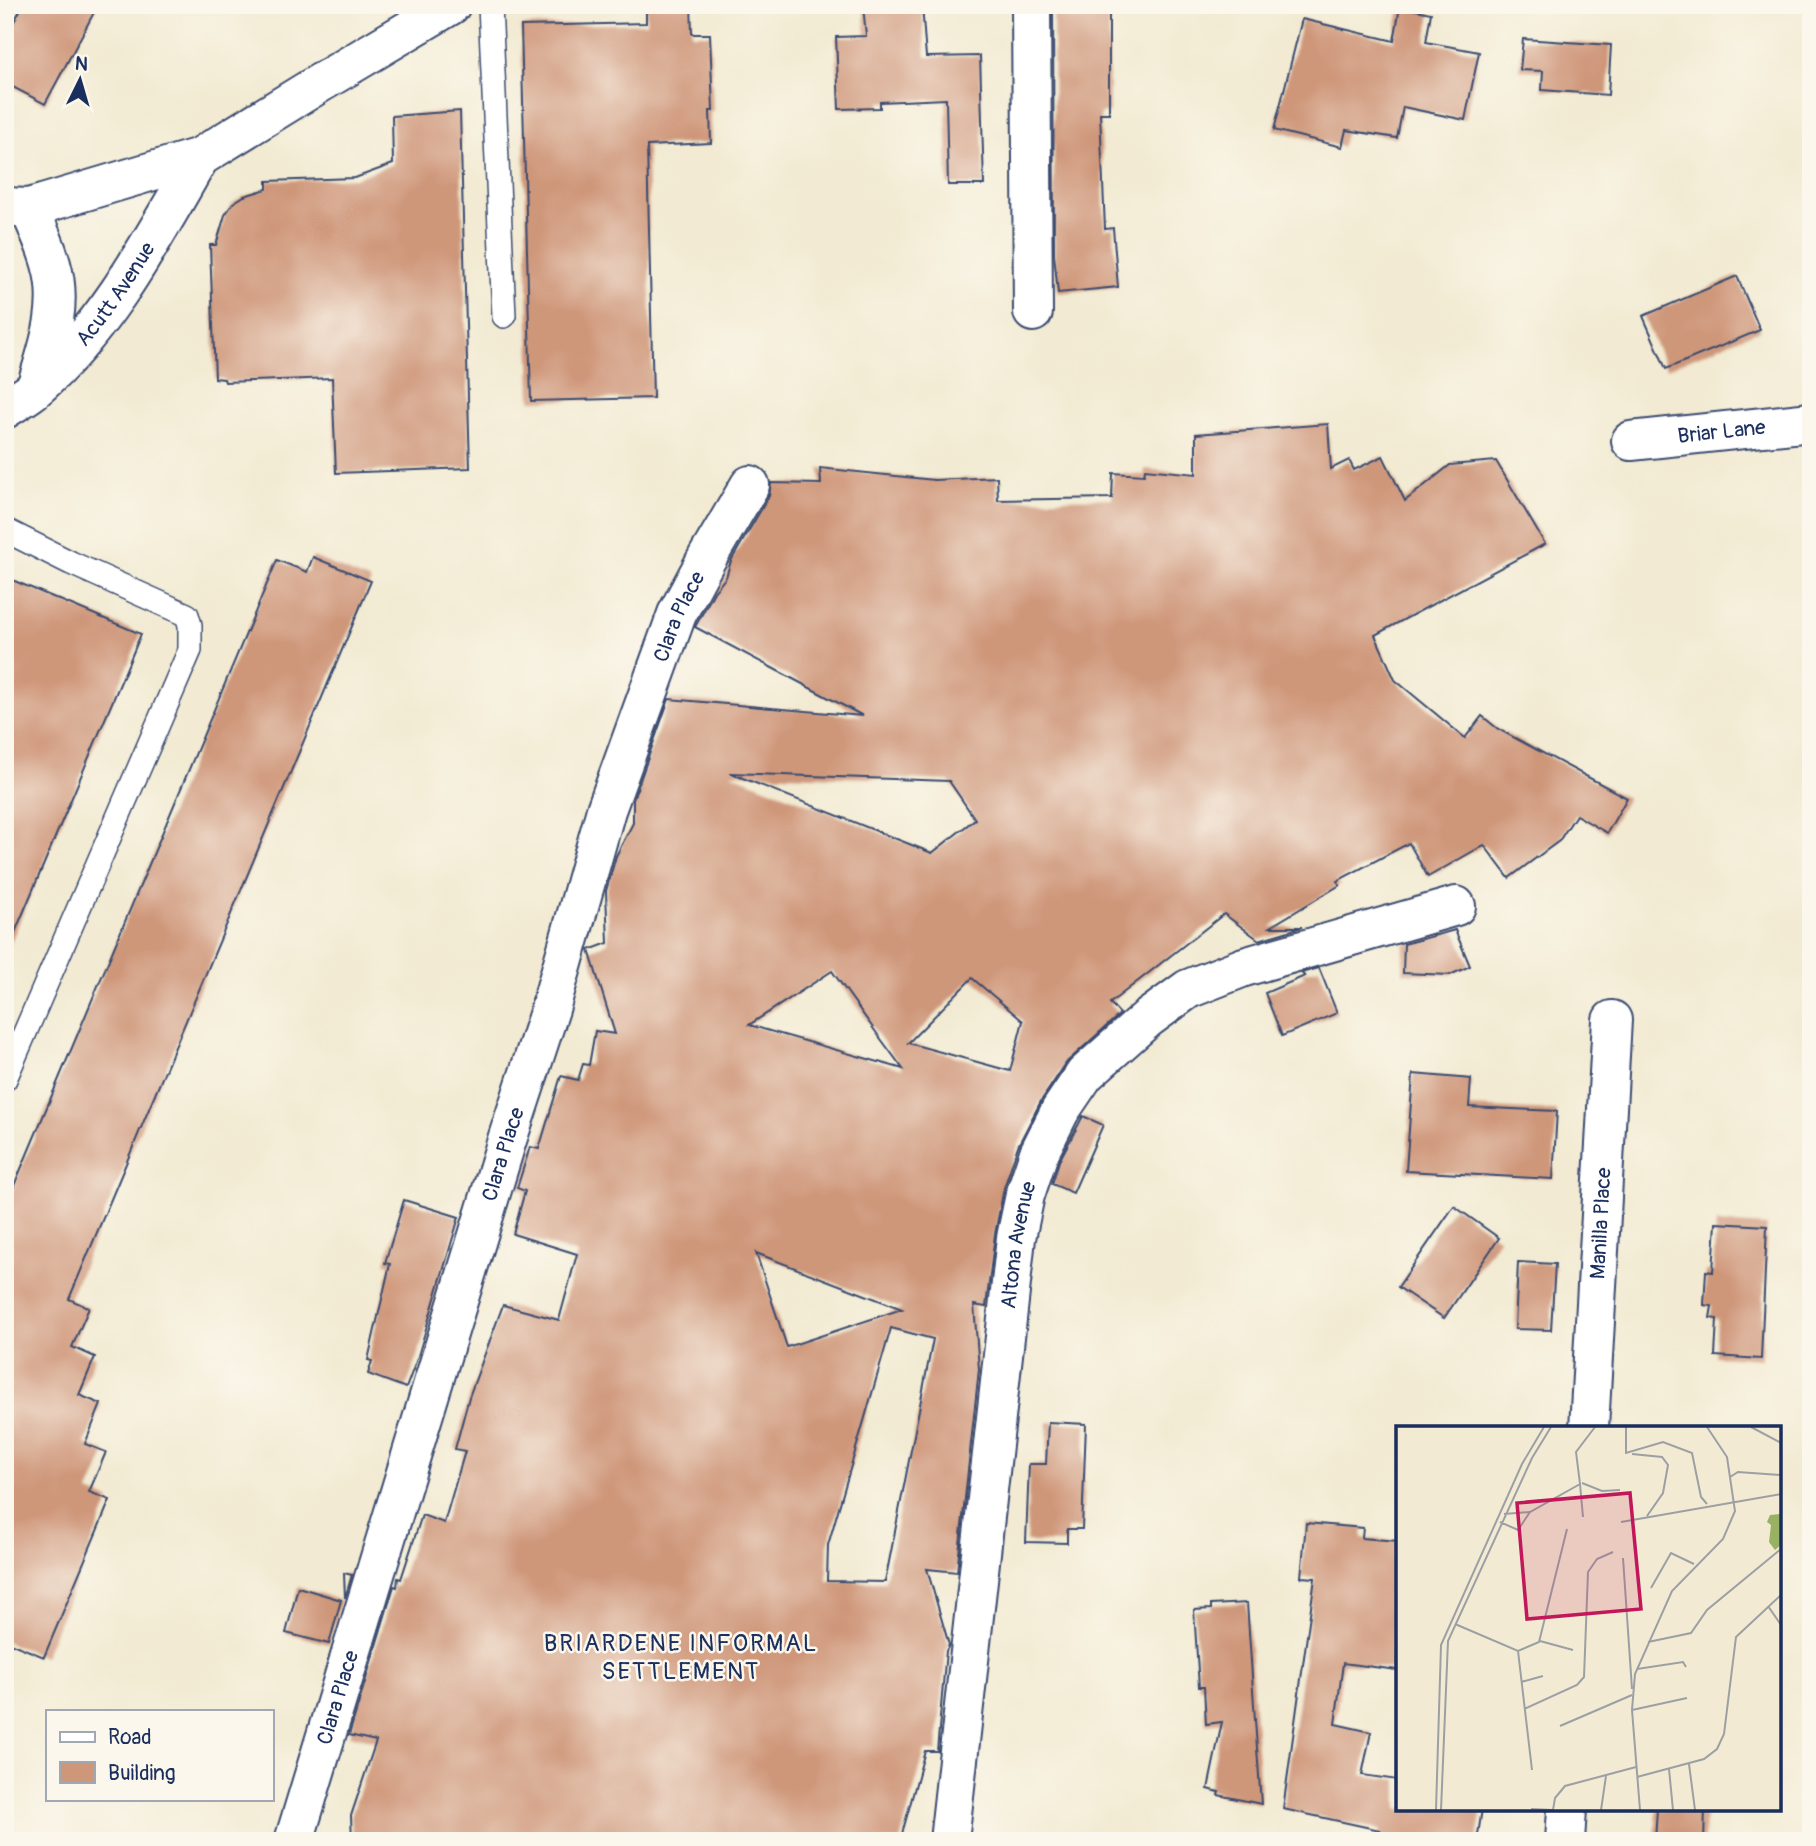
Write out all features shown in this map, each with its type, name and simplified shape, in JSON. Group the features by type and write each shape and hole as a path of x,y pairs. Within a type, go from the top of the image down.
{"street":[{"name":"Acutt Avenue","path":"17,207 200,157 451,5"},
{"path":"1031,5 1033,312"},
{"name":"Acutt Avenue","path":"20,399 89,332 137,266 200,157"},
{"path":"17,207 51,264 57,301 52,333 20,399"},
{"name":"Briar Lane","path":"1631,441 1811,422"},
{"name":"Clara Place","path":"294,1841 508,1140 551,1009 606,810 677,614 750,485"},
{"name":"Altona Avenue","path":"949,1841 1016,1238 1028,1184 1039,1153 1060,1111 1094,1065 1147,1019 1188,989 1244,967 1456,906"},
{"name":"Manilla Place","path":"1589,1426 1612,1020"},
{"path":"1565,1841 1567,1811"}],"lane":[{"path":"490,5 504,316"},
{"path":"5,530 71,564 187,615 191,637 190,650 5,1079"}],"building":[{"path":"23,5 98,5 45,104 5,83 5,38"},
{"path":"646,5 691,5 692,34 710,34 713,111 710,111 711,143 647,146 653,398 531,401 521,26 646,23"},
{"path":"863,5 922,5 926,57 980,56 984,185 948,185 946,99 880,102 880,108 839,109 836,37 866,36"},
{"path":"1053,5 1109,5 1109,113 1100,113 1105,229 1113,228 1118,287 1058,293 1054,254"},
{"path":"1400,7 1431,13 1426,42 1479,52 1465,120 1403,107 1397,138 1346,130 1342,147 1274,130 1302,19 1394,41"},
{"path":"1523,39 1611,45 1608,95 1542,90 1543,71 1520,70"},
{"path":"460,111 470,468 336,473 332,378 225,382 224,379 215,378 210,245 216,245 225,215 233,203 244,196 267,189 267,181 355,178 393,164 392,116"},
{"path":"1737,276 1760,330 1666,369 1643,316"},
{"path":"1328,424 1331,469 1349,460 1354,470 1383,456 1405,501 1450,465 1496,461 1545,544 1375,635 1395,680 1465,738 1482,716 1498,729 1627,798 1607,833 1576,815 1559,841 1509,878 1484,845 1428,877 1409,843 1337,881 1340,885 1270,927 1302,927 1259,940 1224,914 1110,1003 1120,1014 1067,1062 1041,1101 1018,1146 1004,1188 986,1307 974,1305 979,1369 957,1572 927,1569 949,1645 946,1651 937,1751 925,1751 900,1841 352,1841 351,1816 376,1741 349,1735 394,1586 397,1587 398,1578 401,1579 422,1515 444,1523 465,1451 455,1449 469,1397 503,1305 559,1320 577,1254 513,1234 525,1191 517,1188 530,1147 539,1149 561,1076 578,1080 583,1064 589,1065 595,1031 615,1034 589,950 608,943 606,891 616,856 633,823 633,800 669,699 863,716 695,627 714,592 726,577 731,561 769,496 771,483 821,484 820,468 934,480 997,477 998,500 1112,498 1113,473 1144,475 1145,469 1196,474 1196,434","holes":["730,773 949,781 975,819 932,853","832,971 903,1069 749,1025","972,978 1023,1021 1010,1071 908,1043","756,1253 902,1309 787,1347","891,1328 933,1339 885,1582 827,1581 828,1545"]},
{"path":"313,557 371,581 69,1299 89,1308 72,1347 95,1357 79,1395 101,1404 85,1444 106,1452 89,1492 110,1500 44,1657 5,1641 5,1207 277,560 307,572"},
{"path":"5,577 141,634 5,956"},
{"path":"1455,930 1470,966 1450,975 1403,973 1404,944"},
{"path":"1319,968 1337,1013 1282,1036 1265,993 1305,976 1301,973"},
{"path":"1413,1074 1471,1079 1469,1107 1557,1111 1553,1179 1406,1171"},
{"path":"1083,1116 1103,1125 1073,1193 1052,1184 1059,1161"},
{"path":"404,1200 459,1217 406,1388 368,1374 372,1361 368,1360 390,1264 385,1263"},
{"path":"1454,1206 1499,1238 1444,1318 1398,1287"},
{"path":"1716,1223 1767,1226 1761,1359 1715,1356 1717,1319 1710,1318 1712,1306 1704,1305 1706,1271 1713,1272"},
{"path":"1518,1262 1555,1264 1551,1330 1515,1329"},
{"path":"1048,1422 1086,1424 1082,1529 1067,1529 1067,1543 1026,1542 1029,1464 1046,1464"},
{"path":"1306,1523 1363,1528 1362,1538 1396,1541 1396,1670 1343,1663 1335,1724 1371,1732 1362,1775 1396,1780 1396,1811 1482,1811 1477,1841 1378,1841 1380,1830 1283,1809 1315,1578 1301,1577"},
{"path":"344,1573 352,1575 345,1598"},
{"path":"298,1587 341,1600 329,1644 286,1633"},
{"path":"1247,1603 1261,1804 1218,1795 1219,1792 1208,1789 1222,1722 1206,1724 1204,1687 1199,1687 1194,1610 1211,1609 1211,1605"},
{"path":"1657,1811 1705,1811 1704,1841 1655,1841"}],"district":[{"name":"BRIARDENE INFORMAL SETTLEMENT","path":"681,1657"}]}
